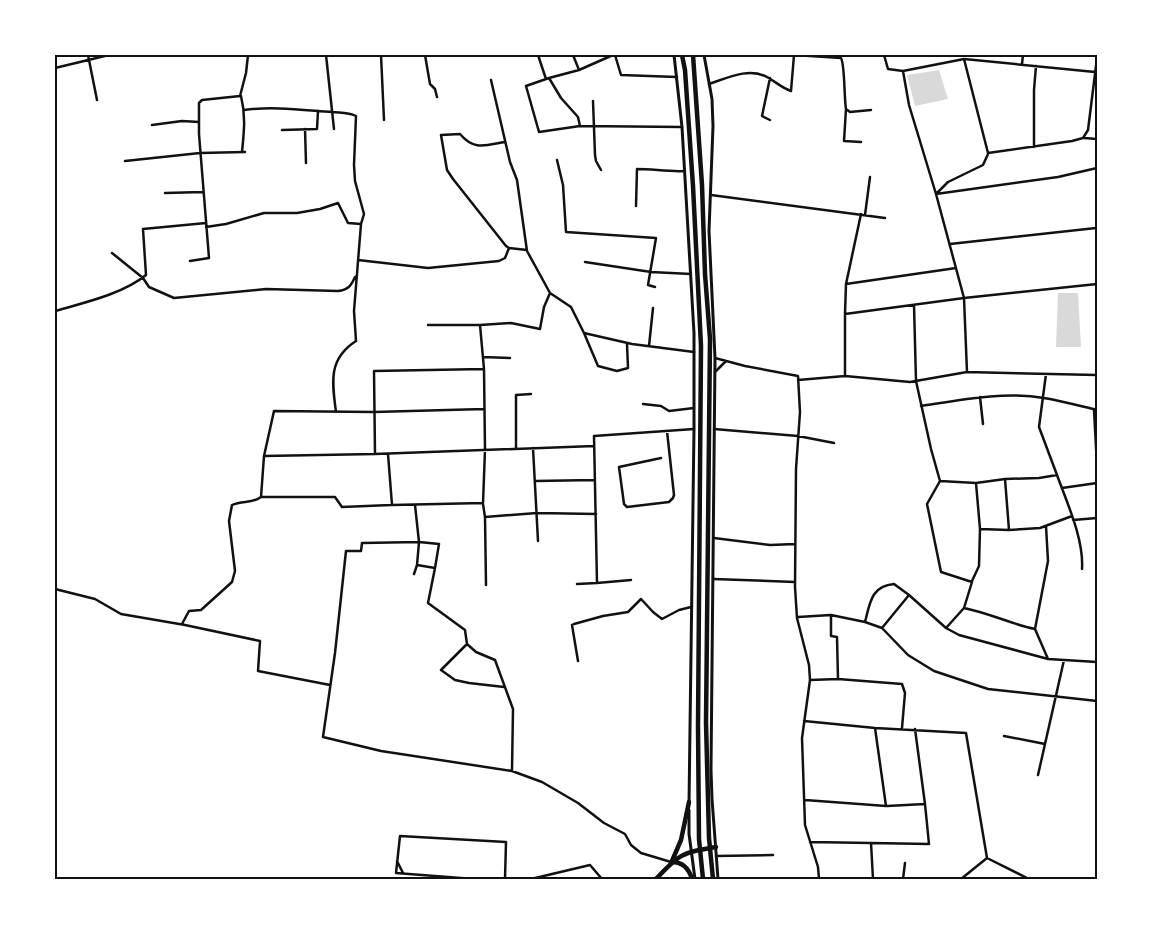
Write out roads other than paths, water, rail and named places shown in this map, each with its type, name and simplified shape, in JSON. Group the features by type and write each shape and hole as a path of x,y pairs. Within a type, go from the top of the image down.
{"main road":[{"path":"682,55 685,70 693,186 701,346 698,726 700,839 704,879"},
{"path":"693,55 710,339 706,723 709,838 713,879"},
{"path":"671,862 681,840 689,802"},
{"path":"656,879 671,862 684,854 716,847"},
{"path":"671,862 681,863 685,866 693,879"}],"street":[{"path":"88,55 97,100"},
{"path":"55,68 109,55"},
{"path":"126,161 200,153 243,152 244,110 240,96 248,55"},
{"path":"326,55 334,130"},
{"path":"381,55 384,120"},
{"path":"425,55 430,84 435,90 437,97"},
{"path":"538,55 547,78 578,117 580,126"},
{"path":"573,55 579,70"},
{"path":"677,77 621,76 614,55 579,70 547,78 526,86 539,132 580,126 682,128"},
{"path":"674,55 685,171 694,352 689,802 693,879"},
{"path":"704,55 713,126 709,195 715,358 712,790 718,879"},
{"path":"709,84 752,72 770,78 783,89 791,91 794,55 841,58 844,62 843,86 846,109 844,141 861,142"},
{"path":"884,55 888,69 902,71 964,59 1095,72"},
{"path":"1022,55 1022,64"},
{"path":"1083,138 1088,130 1097,58"},
{"path":"936,194 948,182 983,166 988,153 964,59"},
{"path":"1034,147 1036,66"},
{"path":"902,71 909,105 936,194 964,298 967,372"},
{"path":"770,78 762,116 770,120"},
{"path":"491,80 510,162 517,180 527,250 536,270 550,293 571,307 598,366 617,371 628,368 627,343"},
{"path":"190,261 209,258 200,153 199,103 202,100 240,96"},
{"path":"593,101 595,154 596,161 601,170"},
{"path":"244,110 255,108 350,113 356,118 355,181 364,214 361,224 356,276 354,311 356,341 338,357 333,376 336,412"},
{"path":"846,109 850,112 871,110"},
{"path":"282,130 317,129 318,111"},
{"path":"152,125 182,121 199,122"},
{"path":"305,129 306,162"},
{"path":"505,142 477,146 466,142 460,134 441,135 448,170 484,220 509,248 527,250"},
{"path":"988,153 1072,142 1083,138 1097,139"},
{"path":"557,160 563,185 566,232 656,238 648,285 655,287"},
{"path":"936,194 1058,176 1097,168"},
{"path":"636,206 637,169 656,169 671,172 685,171"},
{"path":"865,215 870,177"},
{"path":"1097,188 1097,239"},
{"path":"166,193 203,192"},
{"path":"709,195 885,218"},
{"path":"55,311 116,291 143,278 146,275 143,230 226,224 264,213 297,213 320,209 338,203 348,223 361,224"},
{"path":"845,376 846,284 861,214"},
{"path":"950,244 1096,228"},
{"path":"358,260 428,268 499,261 505,258 509,248"},
{"path":"112,253 143,278 149,287 174,298 266,289 338,292 351,286 356,276"},
{"path":"585,262 651,272 691,274"},
{"path":"846,284 956,268"},
{"path":"845,314 964,298 1097,284"},
{"path":"428,325 511,323 540,329 544,307 550,293"},
{"path":"914,304 916,381 940,481 927,504 941,572 972,582"},
{"path":"649,346 653,308"},
{"path":"480,325 484,369 485,450 483,503 486,585"},
{"path":"584,333 627,343 694,352"},
{"path":"482,357 510,358"},
{"path":"715,358 798,376 800,412 796,469 795,582 797,618 809,664 810,680 802,738 805,825 819,879"},
{"path":"715,372 726,361"},
{"path":"375,454 374,371 484,369"},
{"path":"798,380 845,376 910,382 967,372 1097,374"},
{"path":"1046,374 1039,426 1073,518 1083,560 1082,569"},
{"path":"516,449 516,395 531,394"},
{"path":"921,406 980,396 1043,397 1096,410 1097,466"},
{"path":"980,396 984,424"},
{"path":"643,404 661,406 668,411 694,408"},
{"path":"261,497 264,456 274,411 374,412 484,409"},
{"path":"714,429 798,436 834,444"},
{"path":"597,582 594,436 694,430"},
{"path":"661,458 619,467 624,504 627,507 669,502 674,498 667,431"},
{"path":"264,456 388,454 594,446"},
{"path":"533,448 538,541"},
{"path":"388,454 392,505"},
{"path":"940,481 976,483 1057,475"},
{"path":"535,481 595,480"},
{"path":"1005,480 1009,530"},
{"path":"1061,488 1097,482"},
{"path":"946,628 964,608 979,566 980,529 976,483"},
{"path":"182,624 189,611 201,610 232,582 234,570 229,521 232,505 238,502 255,502 261,497 335,498 342,507 483,503"},
{"path":"414,574 418,565 419,542 415,505"},
{"path":"485,517 537,513 596,514"},
{"path":"980,529 1040,528 1073,518 1097,518"},
{"path":"1046,526 1048,561 1035,629 1048,659"},
{"path":"714,538 770,545 795,544"},
{"path":"512,771 513,709 495,660 476,652 467,644 465,630 428,603 438,544 419,542 362,543 361,551 346,551 323,737 381,751 512,771 542,782 578,803 604,823 624,834 631,845 641,853 671,862"},
{"path":"418,565 434,568"},
{"path":"713,579 795,582"},
{"path":"577,584 631,580"},
{"path":"865,622 871,598 885,585 894,584 946,628 959,636 1048,659 1097,662"},
{"path":"55,589 95,599 121,614 182,624 260,641 258,671 330,685"},
{"path":"882,628 909,595"},
{"path":"578,661 572,625 574,624 628,612 641,599 662,619 679,610 691,608"},
{"path":"964,608 983,611 1018,625 1035,629"},
{"path":"797,618 831,615 865,622 882,628 908,655 934,671 988,689 1097,701"},
{"path":"831,615 831,636 837,637 838,679"},
{"path":"467,644 441,670 455,680 469,684 504,687"},
{"path":"1038,775 1064,660"},
{"path":"810,680 838,679 902,684 905,693 902,728"},
{"path":"804,721 875,728 966,733 987,858"},
{"path":"875,728 886,806"},
{"path":"810,842 928,844 925,804 915,729"},
{"path":"1004,736 1045,744"},
{"path":"805,800 886,806 925,804"},
{"path":"474,879 396,873 400,836 506,842 505,879"},
{"path":"871,843 873,879"},
{"path":"716,856 773,855"},
{"path":"961,879 987,858"},
{"path":"987,858 1029,879"},
{"path":"397,861 403,873"},
{"path":"903,879 905,863"},
{"path":"531,879 590,865 602,879"}]}
